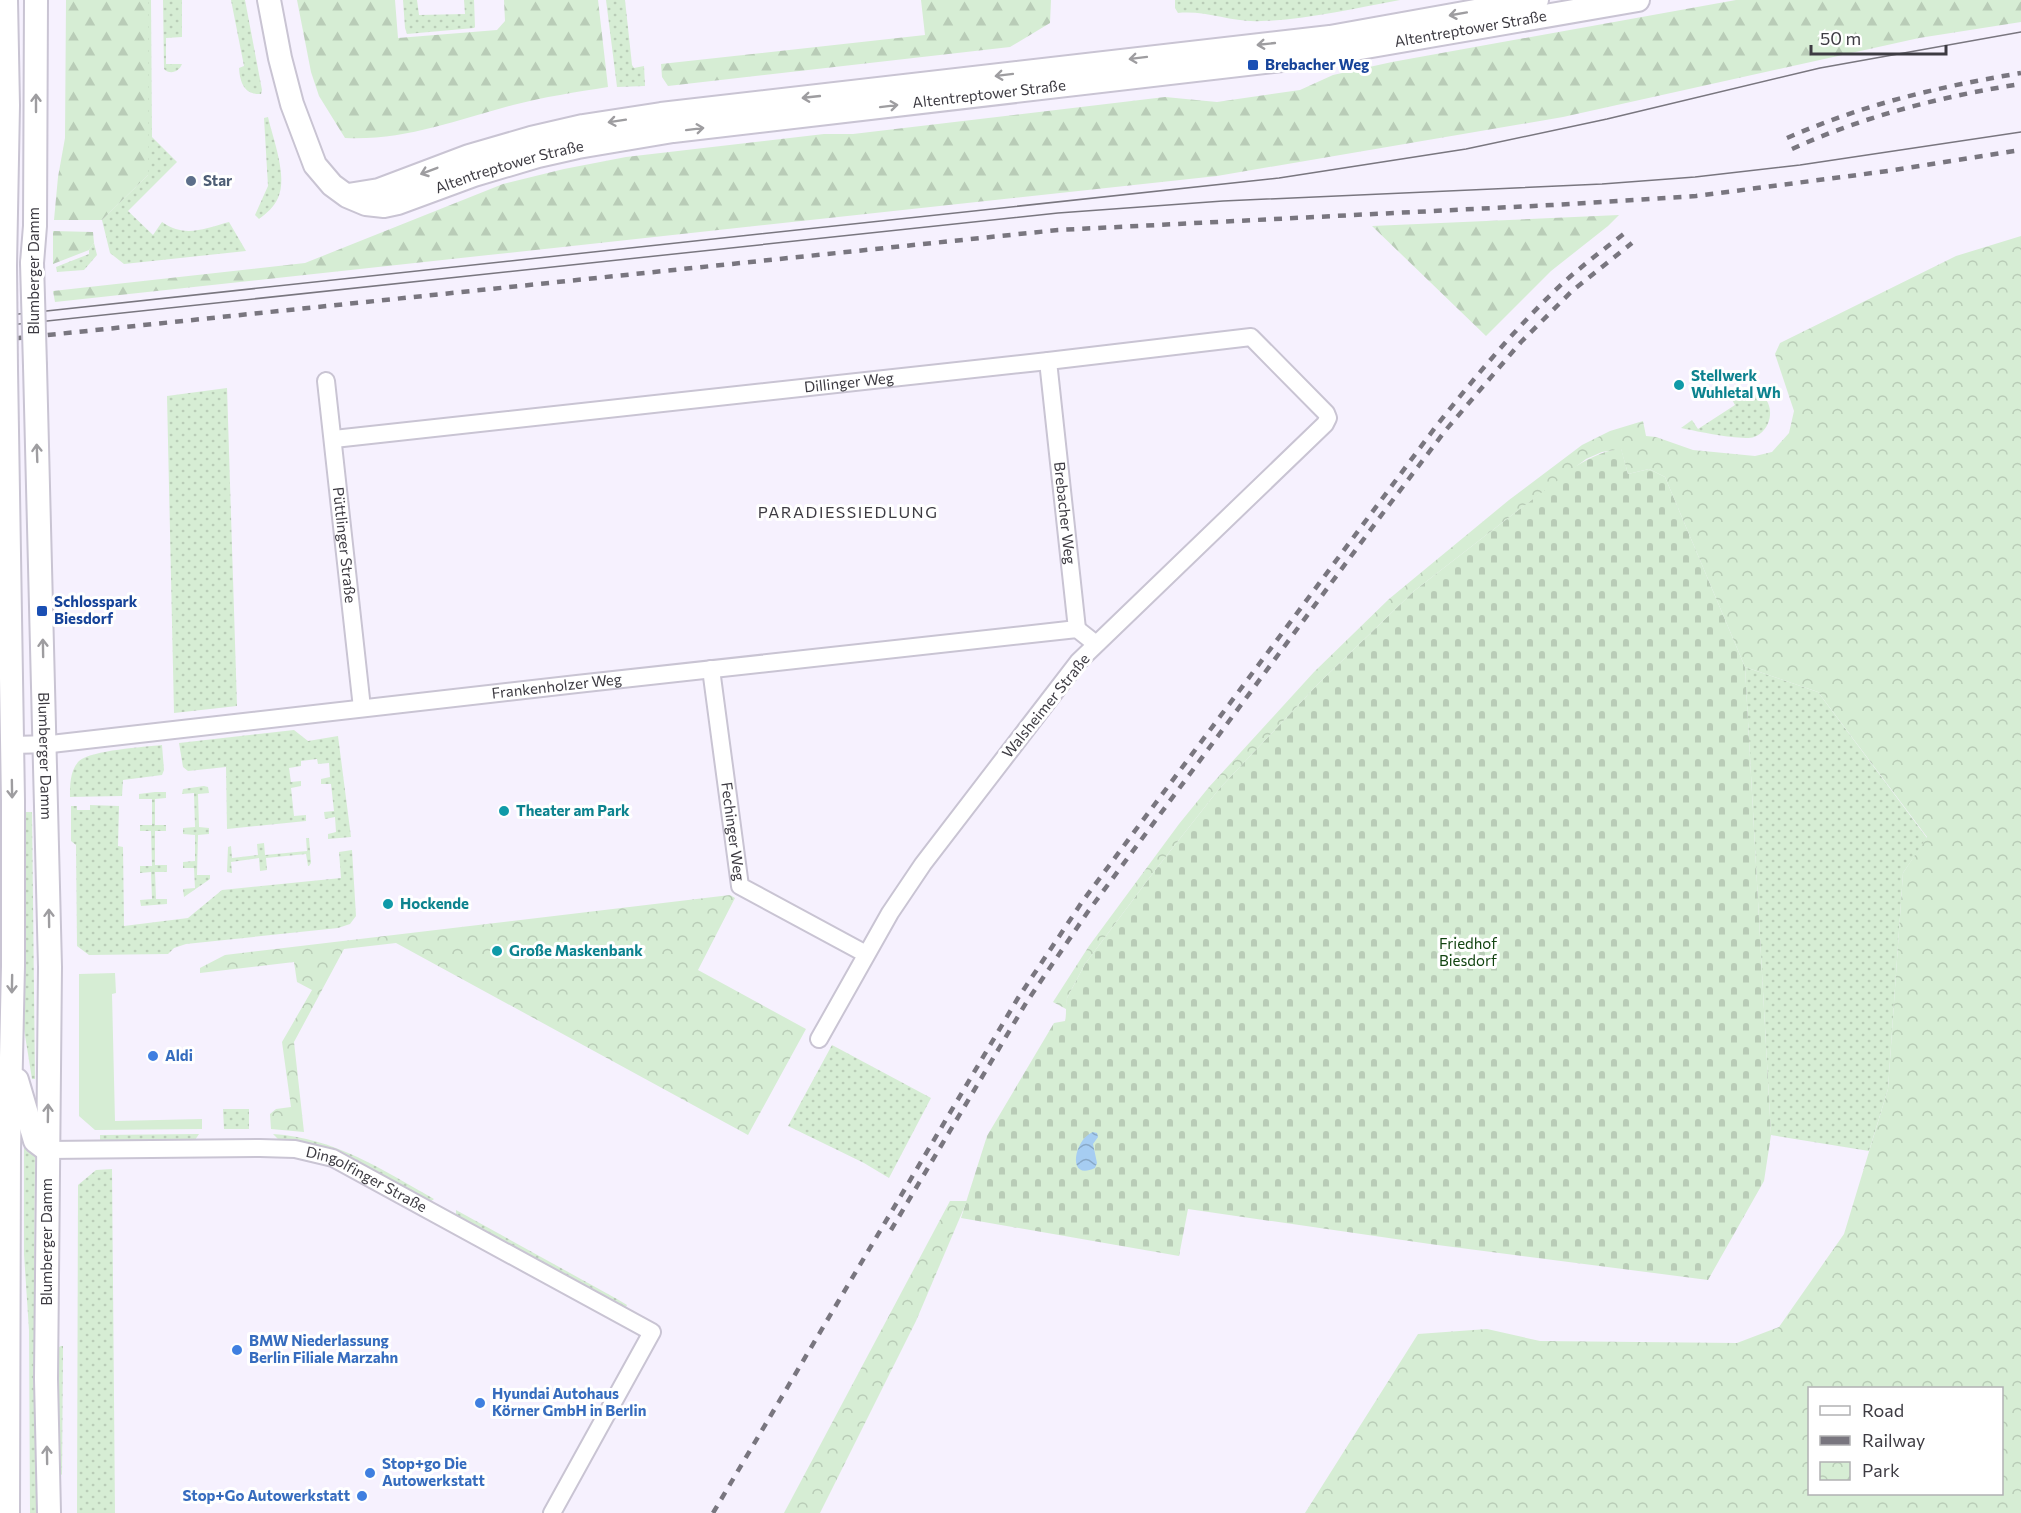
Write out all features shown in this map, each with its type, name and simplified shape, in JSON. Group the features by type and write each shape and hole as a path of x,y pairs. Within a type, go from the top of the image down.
{"main road":[{"name":"Blumberger Damm","path":"6,0 8,105 5,266 13,966 10,1059 8,1513"},
{"name":"Blumberger Damm","path":"36,0 32,263 50,967 46,1379 48,1513"},
{"name":"Altentreptower Straße","path":"269,0 292,104 315,165 332,185 347,196 366,204 384,206 538,156 617,140 673,131 1324,55 1638,0"},
{"name":"Altentreptower Straße","path":"347,196 379,190 469,156 583,126 661,114 1330,37 1537,0"},
{"path":"10,1059 34,1141 47,1150"}],"street":[{"name":"Dillinger Weg","path":"334,439 1251,337 1326,413 1328,418"},
{"name":"Brebacher Weg","path":"1048,361 1077,629"},
{"name":"Püttlinger Straße","path":"326,381 362,708"},
{"name":"Walsheimer Straße","path":"819,1039 890,913 923,864 1078,662 1325,424 1328,418"},
{"path":"1077,629 1096,644"},
{"name":"Frankenholzer Weg","path":"12,745 45,745 1077,629"},
{"name":"Fechinger Weg","path":"711,669 740,886 866,954"},
{"name":"Dingolfinger Straße","path":"47,1150 260,1148 295,1149 333,1158 652,1332 552,1513"}],"green space":[{"path":"66,0 148,0 148,175 102,220 54,220 65,138"},
{"path":"148,0 151,0 152,137 177,162 128,211 153,235 162,222 179,230 194,231 229,222 246,251 124,264 110,253 102,220 148,175"},
{"path":"163,0 182,0 182,37 166,38 166,64 182,64 174,72 164,69"},
{"path":"231,0 245,0 261,94 247,90 240,78 239,68 244,66"},
{"path":"297,0 395,0 398,38 497,30 505,21 504,0 598,0 608,87 525,102 409,133 345,138 319,96 311,72"},
{"path":"403,0 417,0 419,15 465,14 464,0 474,0 475,27 407,34"},
{"path":"606,0 625,0 632,65 634,68 644,66 645,86 617,87"},
{"path":"921,0 1051,0 1050,23 1010,47 668,86 662,77 661,64 925,35"},
{"path":"1175,0 1400,0 1313,16 1251,21 1199,13 1178,13"},
{"path":"1736,0 2021,0 2021,22 1919,38 1563,117 1217,176 55,302 53,291 305,263 503,184 626,157 824,134 853,134 1165,97 1217,102 1300,90 1333,75 1392,62"},
{"path":"268,117 281,169 281,189 274,204 259,219 255,215 268,186 264,118"},
{"path":"1619,215 1551,271 1486,336 1372,226"},
{"path":"53,231 93,232 94,243 89,250 53,264"},
{"path":"2021,236 2021,1513 1305,1513 1418,1334 1487,1329 1540,1341 1737,1343 1779,1327 1844,1234 1888,1089 1903,873 1927,837 1818,692 1745,667 1665,477 1649,469 1628,474 1621,449 1602,452 1586,459 1414,591 1319,683 1219,789 1156,869 1085,964 1067,998 1066,1009 1053,1002 1089,946 1209,787 1314,672 1389,599 1509,500 1582,445 1610,431 1643,421 1646,436 1656,437 1693,450 1755,456 1772,452 1789,433 1794,411 1775,354 1780,343 1956,256"},
{"path":"94,243 97,255 84,270 57,272 56,267 89,254"},
{"path":"227,388 237,706 174,713 167,396"},
{"path":"1744,390 1762,395 1769,406 1770,418 1760,434 1740,438 1681,428 1692,420 1698,429 1735,405 1730,396"},
{"name":"Friedhof Biesdorf","path":"1621,448 1628,474 1649,469 1665,477 1745,667 1771,1135 1764,1181 1708,1280 1430,1244 1188,1209 1179,1256 961,1218 987,1136 1054,1023 1065,1021 1067,998 1085,964 1219,789 1319,683 1414,591 1570,470 1594,456"},
{"path":"1745,667 1818,692 1927,838 1903,873 1888,1089 1869,1151 1771,1135"},
{"path":"294,730 308,741 338,736 351,837 328,839 328,834 336,832 335,817 325,819 324,812 334,811 331,784 321,784 321,779 330,777 329,763 318,764 317,759 301,761 301,766 289,768 291,782 301,781 301,786 291,788 294,816 306,815 306,821 227,829 226,767 188,771 183,767 179,743"},
{"path":"162,745 164,770 162,775 123,780 122,796 70,797 72,773 79,761 86,757"},
{"path":"208,787 209,793 198,794 199,827 209,828 209,834 198,835 197,875 210,875 210,879 184,897 183,889 195,888 194,868 183,868 183,862 195,861 195,835 183,834 183,828 195,827 194,793 182,794 183,789"},
{"path":"166,792 166,798 155,799 155,825 166,825 166,831 155,831 155,865 167,865 167,872 155,872 156,899 167,899 167,904 141,906 140,900 152,899 151,872 140,873 140,866 152,866 151,831 140,831 140,825 152,825 152,799 139,799 139,794"},
{"path":"90,805 119,806 118,846 123,847 124,926 188,918 222,890 341,878 339,852 352,850 356,916 350,924 338,928 186,944 174,948 168,954 89,955 77,946 76,845 71,841 71,806 77,806 77,810 90,810"},
{"path":"22,812 32,812 35,1079 32,1079 24,1029"},
{"path":"306,838 309,838 311,863 309,866 306,854 266,858 267,870 260,871 259,858 231,862 232,873 227,872 228,847 231,846 232,858 258,855 257,844 264,843 265,855 307,851"},
{"path":"730,895 735,898 698,970 806,1029 748,1135 396,943 344,949 294,1042 304,1132 271,1129 270,1114 276,1109 291,1107 282,1042 312,990 297,982 294,962 200,973 200,968 225,955"},
{"path":"115,973 116,993 112,994 115,1121 202,1119 202,1129 95,1130 79,1116 79,974"},
{"path":"832,1045 931,1098 889,1178 864,1163 788,1126"},
{"path":"223,1109 249,1109 249,1129 224,1129"},
{"path":"199,1134 195,1140 100,1140 100,1135"},
{"path":"273,1134 296,1137 337,1148 376,1166 434,1199 430,1202 376,1171 338,1153 299,1141 278,1139"},
{"path":"30,1145 35,1148 34,1324 38,1513 30,1513 29,1330 24,1254 24,1146"},
{"path":"112,1169 115,1513 77,1513 78,1185 96,1170"},
{"path":"950,1201 967,1201 916,1321 820,1513 784,1513"},
{"path":"456,1210 617,1299 627,1305 626,1307 624,1308 456,1216"},
{"path":"63,1346 62,1475 58,1472 54,1350"}],"water":[{"path":"1093,1132 1097,1133 1098,1137 1093,1144 1097,1163 1095,1168 1086,1171 1080,1169 1076,1158 1081,1143"}],"tram line":[{"path":"0,316 1279,178 1466,149 1607,119 1820,68 2021,32"},
{"path":"0,326 1058,213 1223,201 1602,184 1695,177 1800,165 2021,132"}],"railway":[{"path":"1787,138 1873,106 1960,84 2021,73"},
{"path":"1792,149 1819,137 1904,109 2021,84"},
{"path":"0,340 1058,230 1696,196 1888,171 2021,150"},
{"path":"713,1513 1018,998 1082,902 1437,425 1529,316 1578,270 1625,233"},
{"path":"891,1230 1026,1003 1087,913 1383,513 1445,431 1521,342 1572,291 1632,243"}],"place":[{"name":"Brebacher Weg","path":"1253,65"},
{"name":"Star","path":"191,181"},
{"name":"Stellwerk Wuhletal Wh","path":"1679,385"},
{"name":"Schlosspark Biesdorf","path":"42,611"},
{"name":"Theater am Park","path":"504,811"},
{"name":"Hockende","path":"388,904"},
{"name":"Große Maskenbank","path":"497,951"},
{"name":"Aldi","path":"153,1056"},
{"name":"BMW Niederlassung Berlin Filiale Marzahn","path":"237,1350"},
{"name":"Hyundai Autohaus Körner GmbH in Berlin","path":"480,1403"},
{"name":"Stop+go Die Autowerkstatt","path":"370,1473"},
{"name":"Stop+Go Autowerkstatt","path":"362,1496"}],"district":[{"name":"PARADIESSIEDLUNG","path":"848,512"}]}
